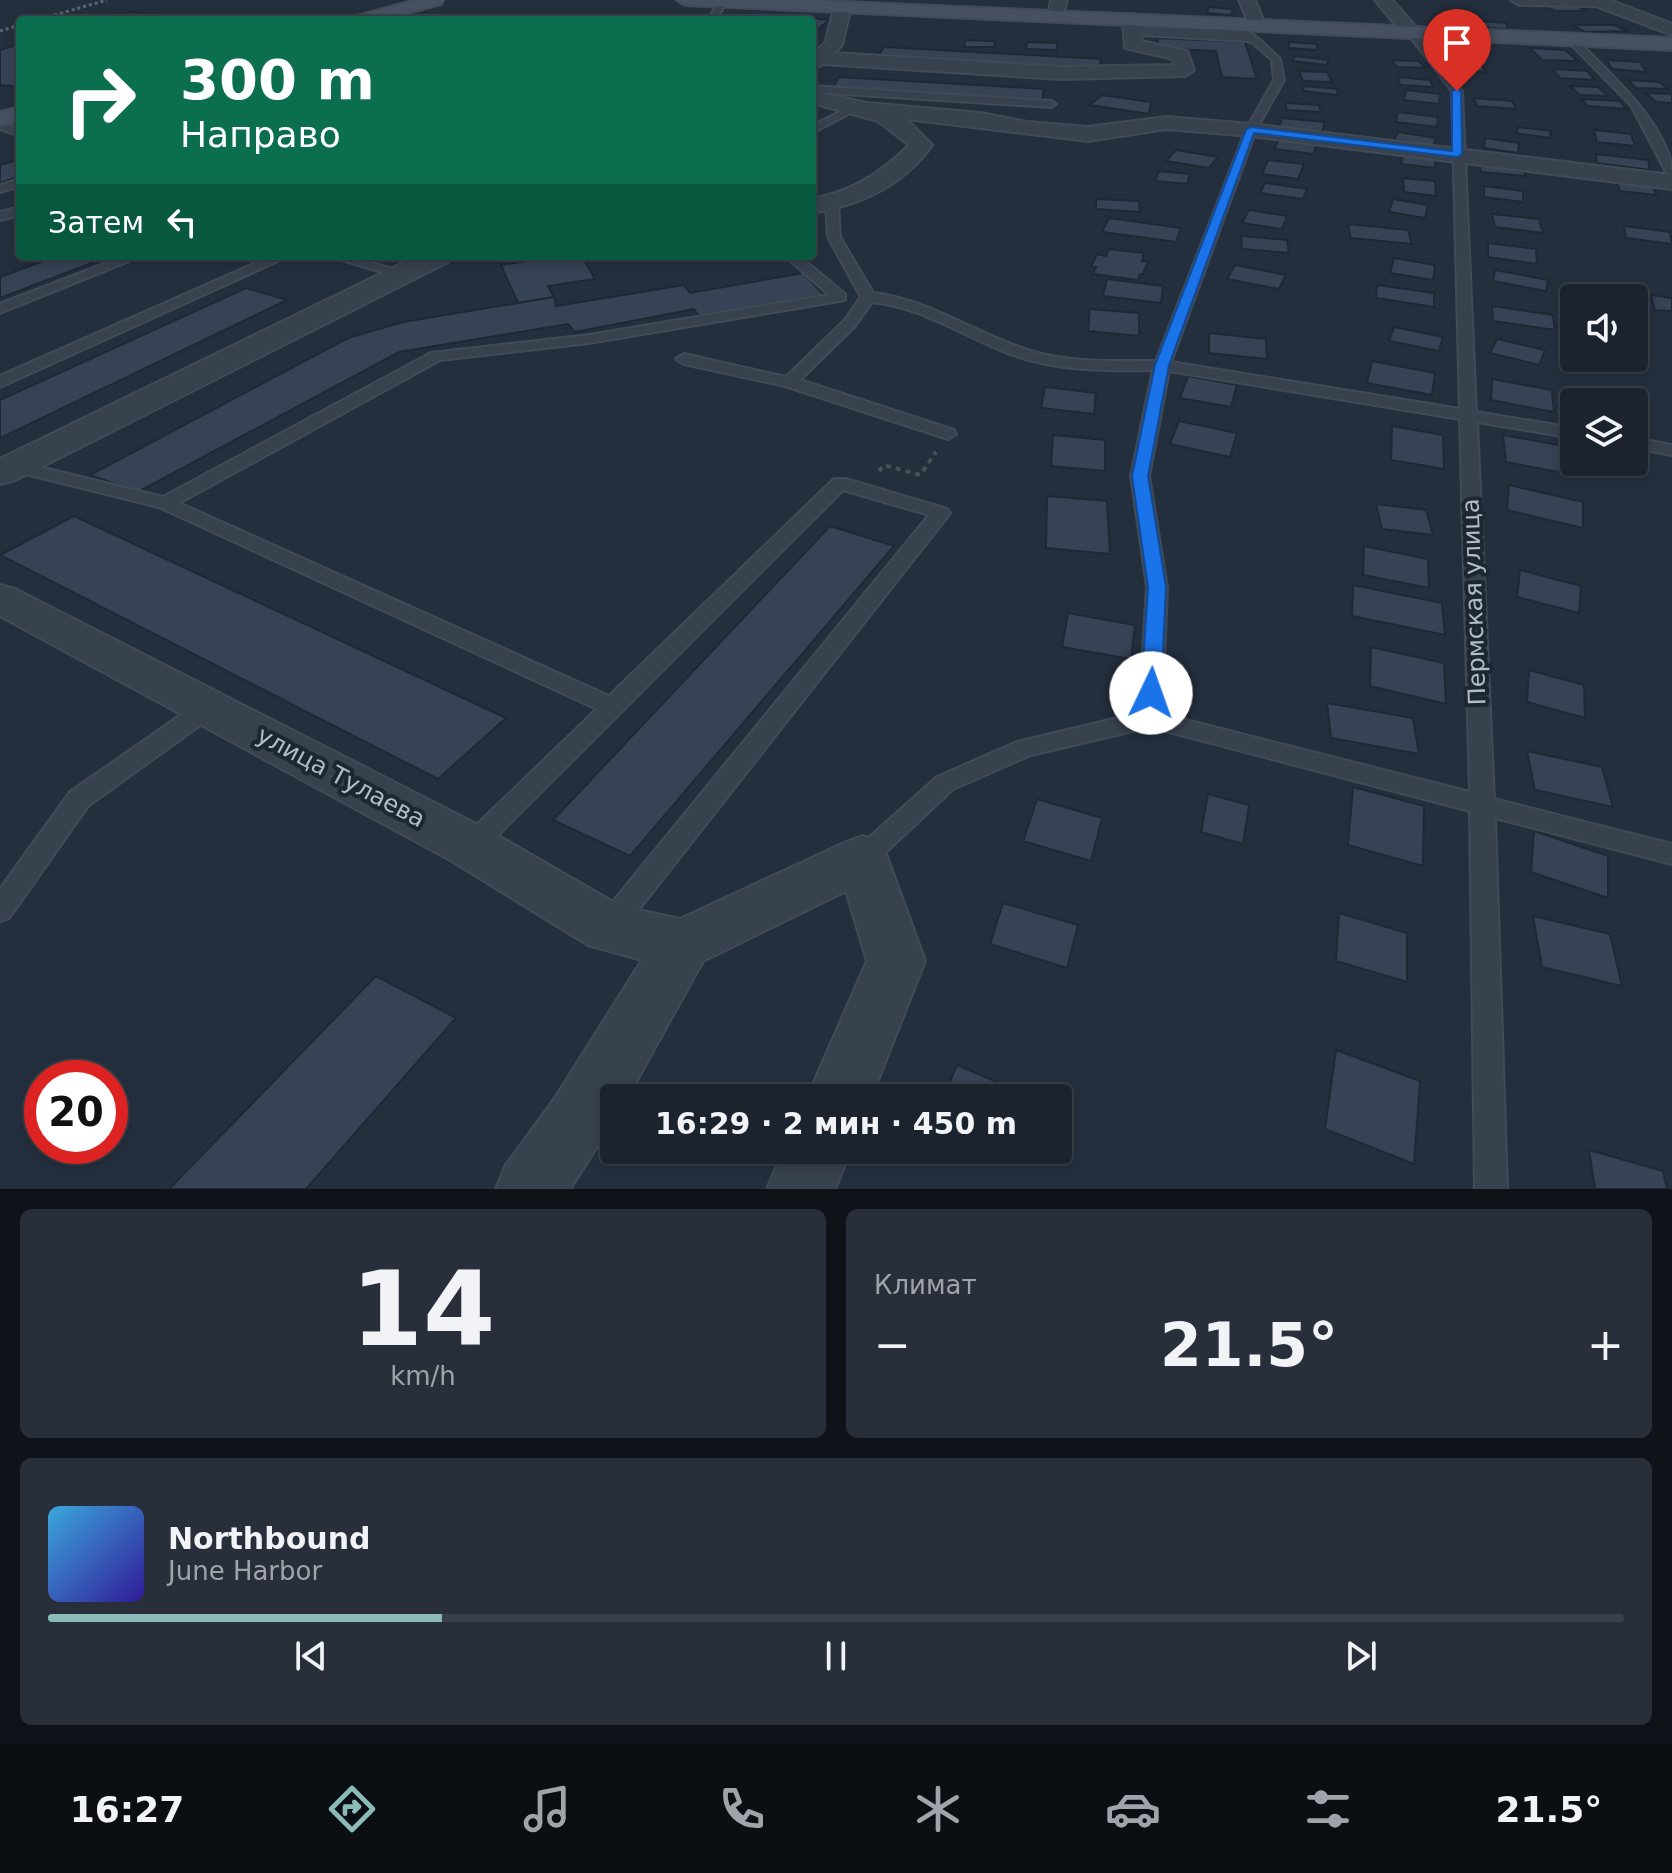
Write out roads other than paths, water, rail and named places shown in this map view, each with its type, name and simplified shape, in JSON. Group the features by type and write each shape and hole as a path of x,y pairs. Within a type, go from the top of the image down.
{"main road":[{"path":"377,16 435,0"},
{"path":"685,0 843,6 869,3 1058,8 1132,25 1207,23 1251,30 1410,31 1672,44"}],"street":[{"path":"816,60 1061,73 1185,70 1181,55 1131,44 1132,25 1251,30 1247,0"},
{"path":"1383,0 1410,31"},
{"path":"1519,0 1596,0 1672,30"},
{"path":"816,58 833,45 843,6"},
{"path":"1011,124 1033,118 1051,104 1061,73"},
{"path":"816,98 900,121 921,145 897,172 851,198 822,205"},
{"path":"861,108 1088,134 1166,123 1251,130 1672,182"},
{"path":"8,470 430,260"},
{"name":"улица Тулаева","path":"0,598 471,846 608,928 683,944"},
{"path":"530,1189 578,1121 683,944 863,858 896,961 845,1084"},
{"path":"801,1189 812,1164"}],"lane":[{"path":"1150,719 1157,587 1140,476 1162,365 1251,130 1279,80 1276,59 1256,41 1251,30"},
{"name":"Пермская улица","path":"1410,31 1457,91 1482,803 1491,1189"},
{"path":"1571,39 1635,104 1672,172"},
{"path":"816,89 1051,104"},
{"path":"816,128 861,108"},
{"path":"822,205 834,237 868,297"},
{"path":"0,309 126,260"},
{"path":"0,382 274,260"},
{"path":"349,260 402,274"},
{"path":"165,503 436,356 589,339 840,297 796,260"},
{"path":"868,297 893,298 953,319 1013,350 1102,366 1162,365 1560,431"},
{"path":"789,382 850,323 868,297"},
{"path":"684,359 789,382 948,434"},
{"path":"1648,446 1672,450"},
{"path":"8,470 165,503 613,707"},
{"path":"471,846 840,483 941,513 608,928"},
{"path":"0,910 79,799 209,707"},
{"path":"863,858 945,783 1025,748 1150,719 1672,854"}],"railway":[{"path":"51,16 107,0"},
{"path":"0,31 16,26"}]}
